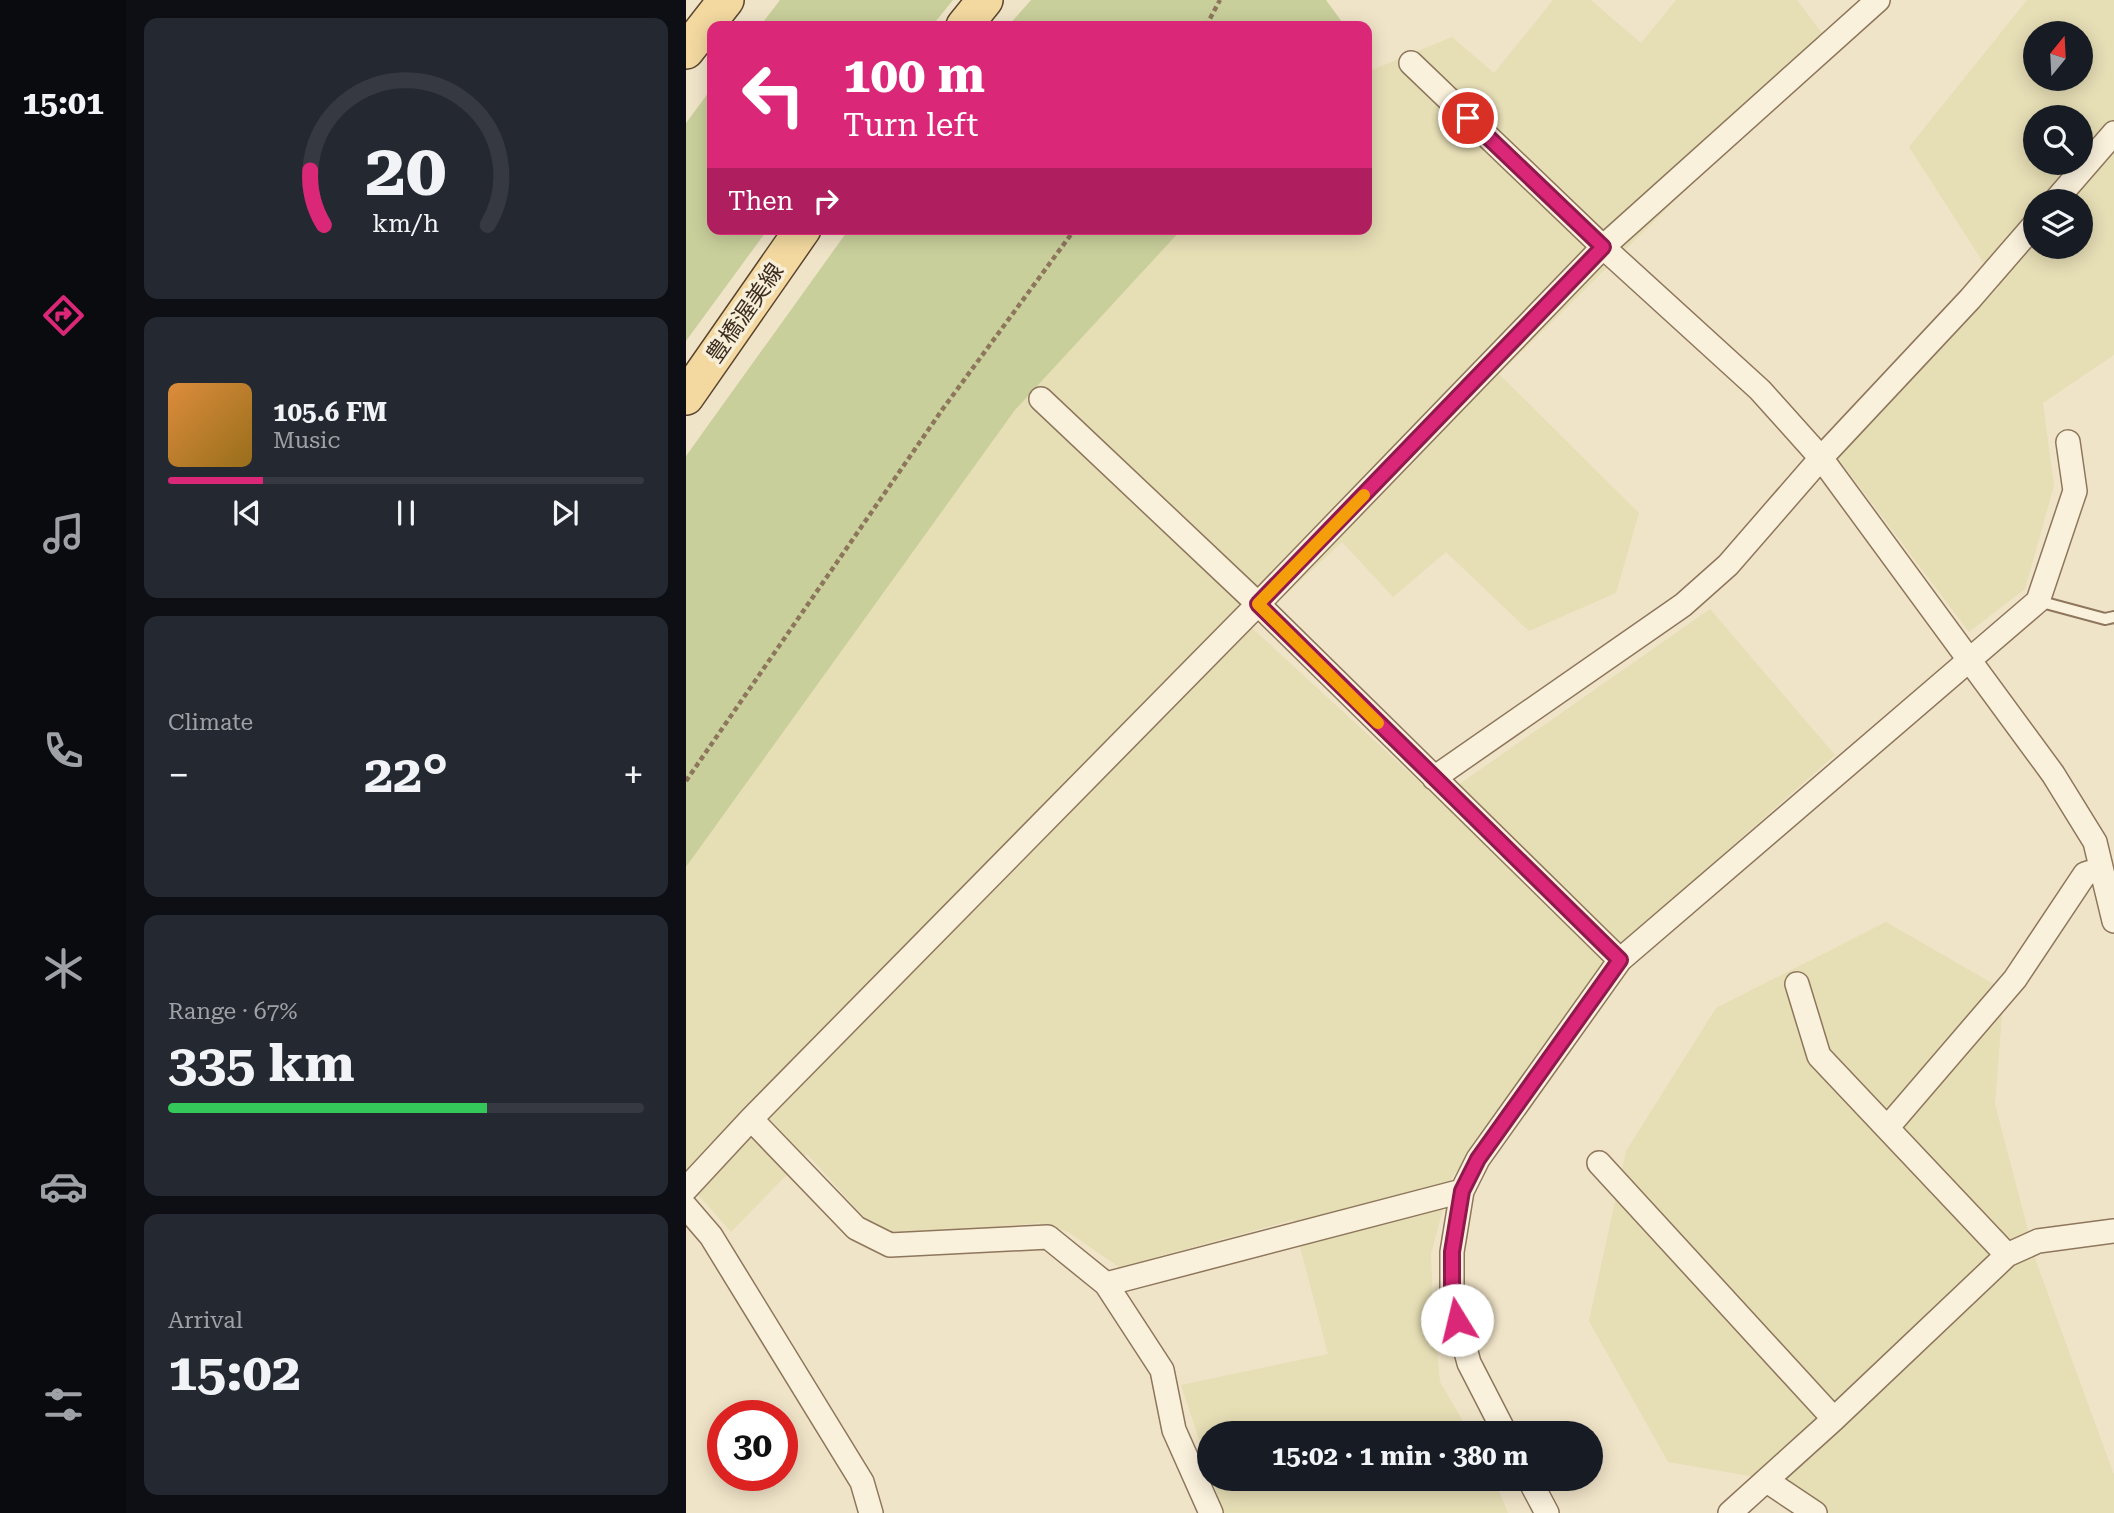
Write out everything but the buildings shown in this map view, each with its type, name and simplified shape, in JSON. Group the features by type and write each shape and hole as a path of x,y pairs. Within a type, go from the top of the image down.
{"main road":[{"path":"709,21 726,0"},
{"path":"968,21 985,0"},
{"path":"686,50 707,24"},
{"name":"豊橋渥美線","path":"686,397 799,235"}],"street":[{"path":"686,1189 751,1119 1258,604 1603,247 1878,0"},
{"path":"1411,63 1603,247 1760,390 1821,458 2053,774 2095,842 2114,921"},
{"path":"2065,189 2114,133"},
{"path":"1434,778 1683,605 1728,565 1821,458 1970,299 2023,238"},
{"path":"1041,399 1258,604 1620,960"},
{"path":"1499,1421 1469,1363 1452,1299 1452,1252 1462,1191 1478,1159 1620,960 2038,601 2075,491 2068,442"},
{"path":"1887,1128 2015,979 2085,874 2101,869"},
{"path":"1797,984 1819,1056 2007,1255"},
{"path":"751,1119 856,1228 890,1245 1048,1237 1106,1284 1162,1370 1174,1430 1211,1513"},
{"path":"1599,1163 1834,1419"},
{"path":"1106,1284 1462,1191"},
{"path":"686,1207 711,1236 862,1482 871,1513"},
{"path":"1730,1513 2007,1255 2038,1241 2114,1231"},
{"path":"1767,1481 1815,1513"},
{"path":"1535,1491 1547,1513"}],"lane":[{"path":"2038,601 2105,619 2114,617"}],"path":[{"path":"1209,21 1220,0"},
{"path":"686,781 942,411 1071,235"}],"shaded area":[{"path":"1553,0 1591,0 1641,43 1676,0 1797,0 1832,46 1499,374 1639,513 1616,593 1529,631 1446,552 1393,597 1342,542 1251,627 1438,799 1710,609 1835,755 1618,947 1451,1179 1431,1254 1433,1305 1440,1382 1463,1421 1197,1421 1197,1433 1181,1385 1328,1354 1293,1220 1119,1267 1068,1232 1039,1223 894,1235 867,1221 807,1154 731,1232 686,1181 686,867 1015,410 1176,235 1372,235 1372,70 1452,37 1494,73"},
{"path":"2027,0 2114,0 2114,355 2043,403 2054,486 2025,589 1969,632 1834,453 1999,287 1909,147"},
{"path":"1886,922 2004,990 1995,1104 2036,1261 2114,1475 2114,1513 1806,1513 1750,1476 1668,1462 1589,1321 1626,1151 1716,1008"},
{"path":"1216,1491 1499,1491 1508,1513 1224,1513"}],"green space":[{"path":"780,0 953,0 936,21 764,21"},
{"path":"1031,0 1326,0 1341,21 1012,21"},
{"path":"707,95 707,235 764,235 686,341 686,123"},
{"path":"845,235 1176,235 1015,410 686,867 686,456"}],"slow traffic":[{"path":"1364,495 1258,604 1378,723"}],"route":[{"path":"1457,1320 1452,1299 1452,1252 1462,1191 1478,1159 1620,960 1258,604 1603,247 1468,118"}]}
